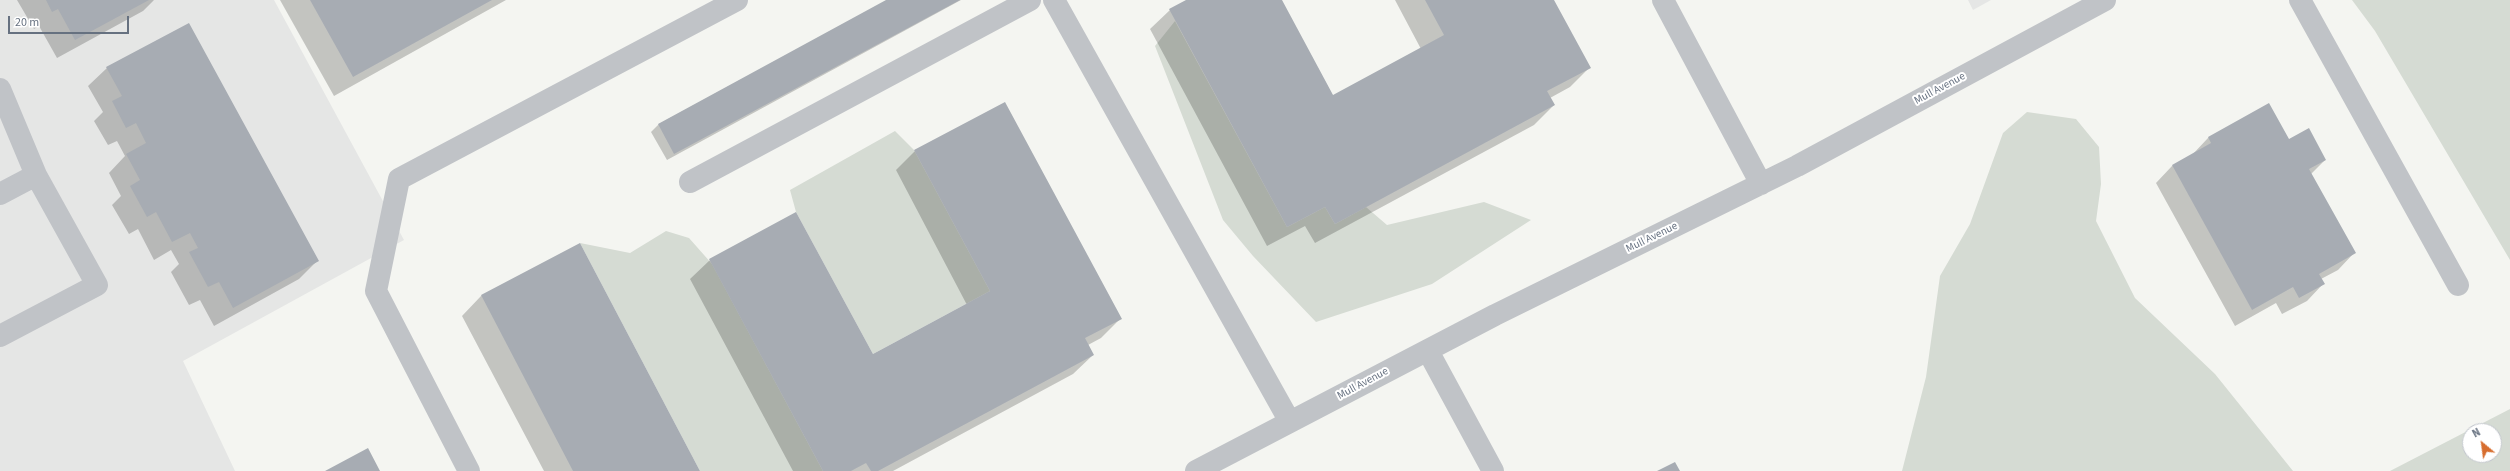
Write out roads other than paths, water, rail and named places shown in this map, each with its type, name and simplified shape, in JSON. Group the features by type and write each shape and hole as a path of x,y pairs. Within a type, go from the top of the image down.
{"street":[{"path":"469,471 376,291 398,178 737,0"},
{"path":"690,182 1030,0"},
{"path":"1054,0 1290,422"},
{"path":"1664,0 1761,184"},
{"name":"Mull Avenue","path":"1196,471 1428,351 1761,184 2105,0"},
{"path":"2300,0 2458,285"},
{"path":"0,89 36,175 97,284 0,336"},
{"path":"0,194 36,175"},
{"path":"1428,351 1493,471"}]}
